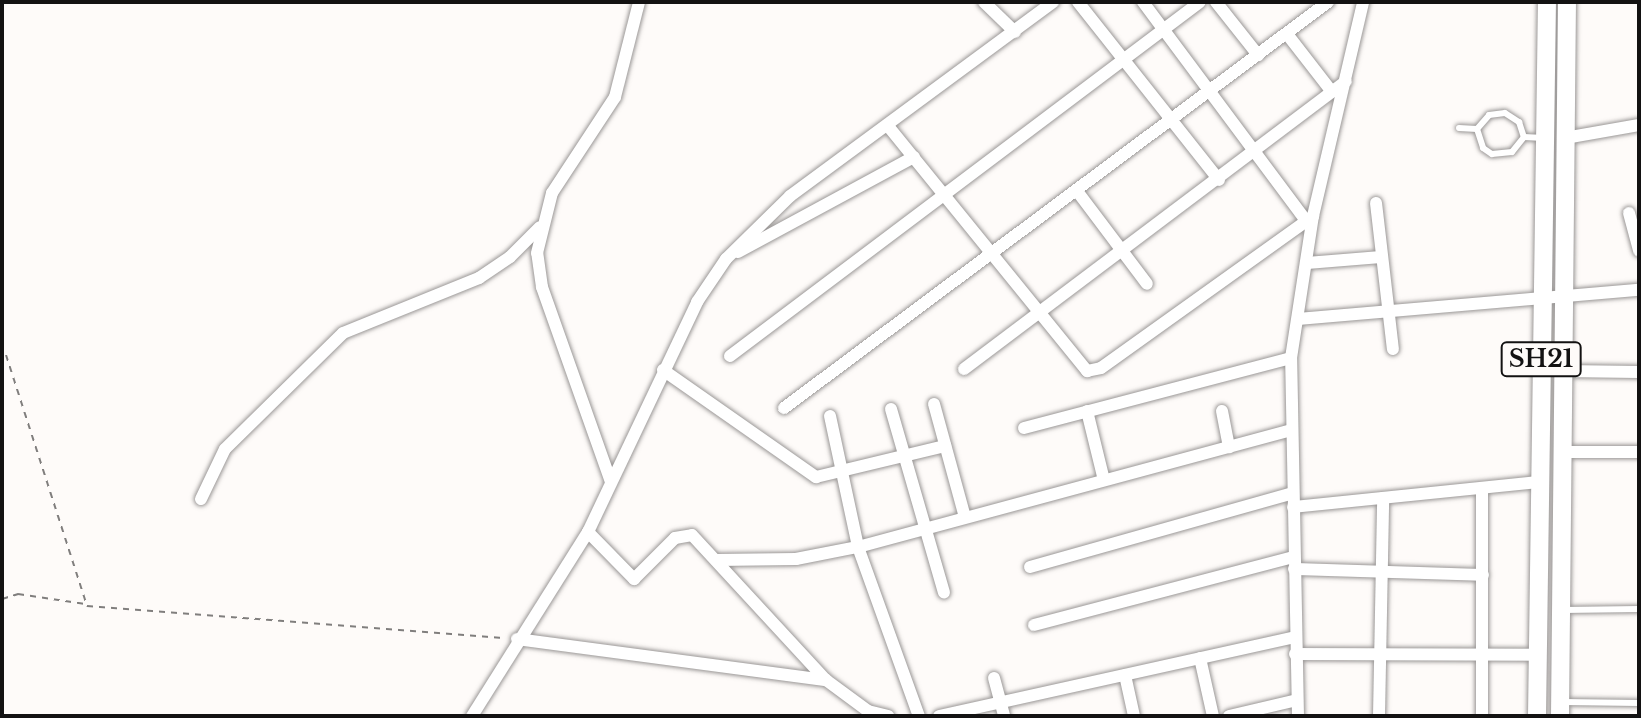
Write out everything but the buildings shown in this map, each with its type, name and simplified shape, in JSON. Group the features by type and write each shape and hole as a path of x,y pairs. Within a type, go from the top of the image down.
{"main road":[{"name":"SH21","path":"1537,716 1547,2"},
{"name":"SH21","path":"1560,709 1567,2"}],"street":[{"path":"611,482 542,287 537,253 540,227 563,171 606,118 615,97 639,2"},
{"path":"984,2 1015,32"},
{"path":"472,716 517,639 588,532 663,370 726,259 790,196 1053,2"},
{"path":"1078,2 1219,180"},
{"path":"1143,2 1310,218"},
{"path":"730,356 1200,2"},
{"path":"1216,2 1258,55"},
{"path":"784,408 1328,2"},
{"path":"1298,716 1291,358 1307,263 1310,218 1363,2"},
{"path":"1287,34 1332,92"},
{"path":"964,369 1040,315 1346,81"},
{"path":"1565,138 1639,125"},
{"path":"888,126 1083,368 1094,372 1310,218"},
{"path":"726,259 914,157"},
{"path":"1077,191 1147,284"},
{"path":"1376,203 1393,349"},
{"path":"1629,213 1639,251"},
{"path":"201,499 232,441 343,333 486,274 540,227"},
{"path":"1307,263 1381,257"},
{"path":"1298,319 1639,290"},
{"path":"1024,428 1291,358"},
{"path":"663,370 816,477 841,474 945,446"},
{"path":"1563,371 1639,372"},
{"path":"934,404 965,517"},
{"path":"891,409 944,593"},
{"path":"1087,411 1104,480"},
{"path":"1222,411 1229,447"},
{"path":"830,416 858,547 919,716"},
{"path":"716,560 796,559 858,547 1292,430"},
{"path":"1563,452 1639,452"},
{"path":"1293,507 1540,482"},
{"path":"1482,488 1482,716"},
{"path":"1030,567 1293,493"},
{"path":"1379,716 1383,498"},
{"path":"588,532 634,579 687,533 716,560 826,680 867,714 888,716"},
{"path":"1034,625 1294,563 1483,575"},
{"path":"939,716 1003,710 1125,675 1295,637"},
{"path":"517,639 826,680"},
{"path":"1295,654 1482,652 1538,655"},
{"path":"1200,658 1213,716"},
{"path":"1125,675 1134,716"},
{"path":"994,678 1003,710"},
{"path":"1229,716 1297,700"}],"lane":[{"path":"1477,129 1489,115 1505,113 1519,122 1524,137"},
{"path":"1459,128 1477,129"},
{"path":"1477,129 1483,148 1492,154 1512,152 1524,137"},
{"path":"1524,137 1544,138"},
{"path":"1561,610 1639,609"},
{"path":"1560,709 1639,703"}],"path":[{"path":"6,355 86,604"},
{"path":"2,599 18,594 119,611 517,639"}]}
